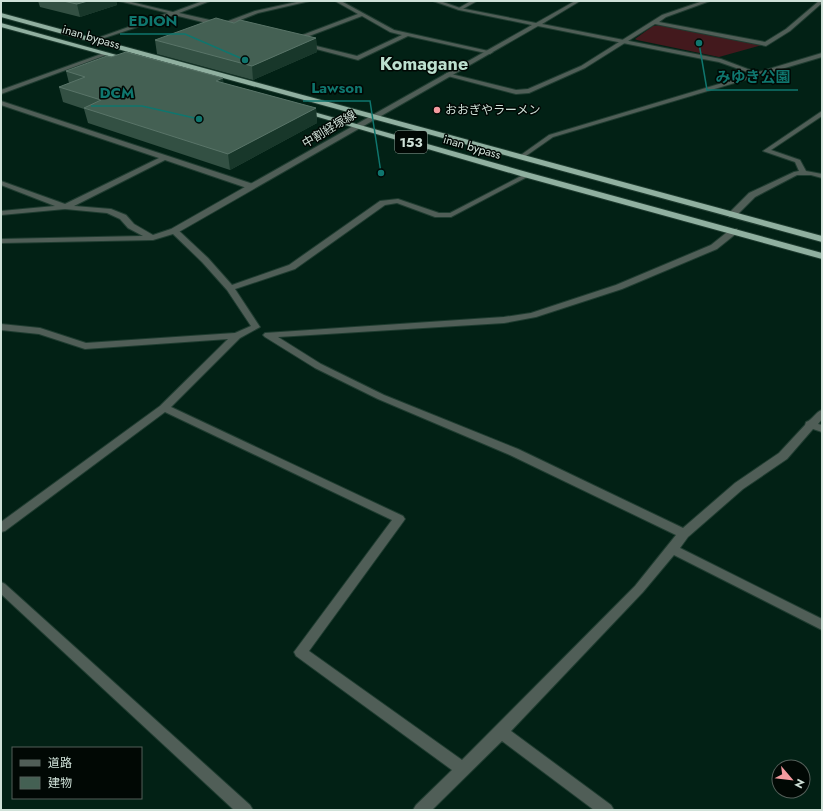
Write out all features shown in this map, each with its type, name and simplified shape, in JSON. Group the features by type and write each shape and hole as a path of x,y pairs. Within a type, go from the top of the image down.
{"highway":[{"name":"inan bypass","path":"1,15 822,239"},
{"name":"inan bypass","path":"1,25 136,62"},
{"name":"inan bypass","path":"295,108 527,175 822,256"}],"street":[{"path":"122,1 238,28"},
{"path":"94,41 208,1"},
{"path":"223,25 257,12 308,1"},
{"path":"337,1 392,31 490,52"},
{"path":"435,1 459,9 721,61 758,74"},
{"path":"459,9 475,1"},
{"name":"中割経塚線","path":"1,241 153,238 174,231 250,186 290,166 355,126 490,52 578,1"},
{"path":"447,75 516,92 529,91 583,67 664,16 708,1"},
{"path":"653,22 766,44 785,32 822,1"},
{"path":"361,15 291,42 358,58 408,34"},
{"path":"1,92 106,54"},
{"path":"521,157 551,136 822,55"},
{"path":"1,103 250,186"},
{"path":"804,173 798,161 766,150 822,113"},
{"path":"1,183 65,207 164,158"},
{"path":"732,215 752,196 796,174 812,173 822,176"},
{"path":"230,288 292,267 383,203 398,201 438,215 451,215 527,175"},
{"path":"1,213 65,207 108,211 123,217 131,226 153,238"},
{"path":"174,231 205,260 230,288 256,327 318,366 381,397 514,452 684,534"},
{"path":"268,335 504,320 533,315 619,287 714,247 734,231"},
{"path":"1,327 40,331 85,346 237,336"},
{"path":"1,528 164,408 237,336 256,327"},
{"path":"164,408 399,519 301,652 463,770"},
{"path":"421,810 463,770 639,589 684,534 739,486 783,456 810,424 822,413"},
{"path":"810,424 822,429"},
{"path":"672,549 822,625"},
{"path":"1,588 245,810"},
{"path":"500,732 606,810"}],"shaded area":[{"path":"660,25 762,45 719,57 635,39 653,26"}],"building":[{"path":"63,1 88,1 77,4"},
{"path":"216,18 234,23 240,20 316,38 252,66 155,40"},
{"path":"126,52 223,78 216,81 316,108 228,154 84,108 101,100 59,87 85,77 66,71 107,56 111,57"}],"place":[{"name":"みゆき公園","path":"699,43"},
{"name":"EDION","path":"245,60"},
{"name":"おおぎやラーメン","path":"437,110"},
{"name":"DCM","path":"199,119"},
{"name":"Lawson","path":"381,173"}],"district":[{"name":"Komagane","path":"424,64"}]}
